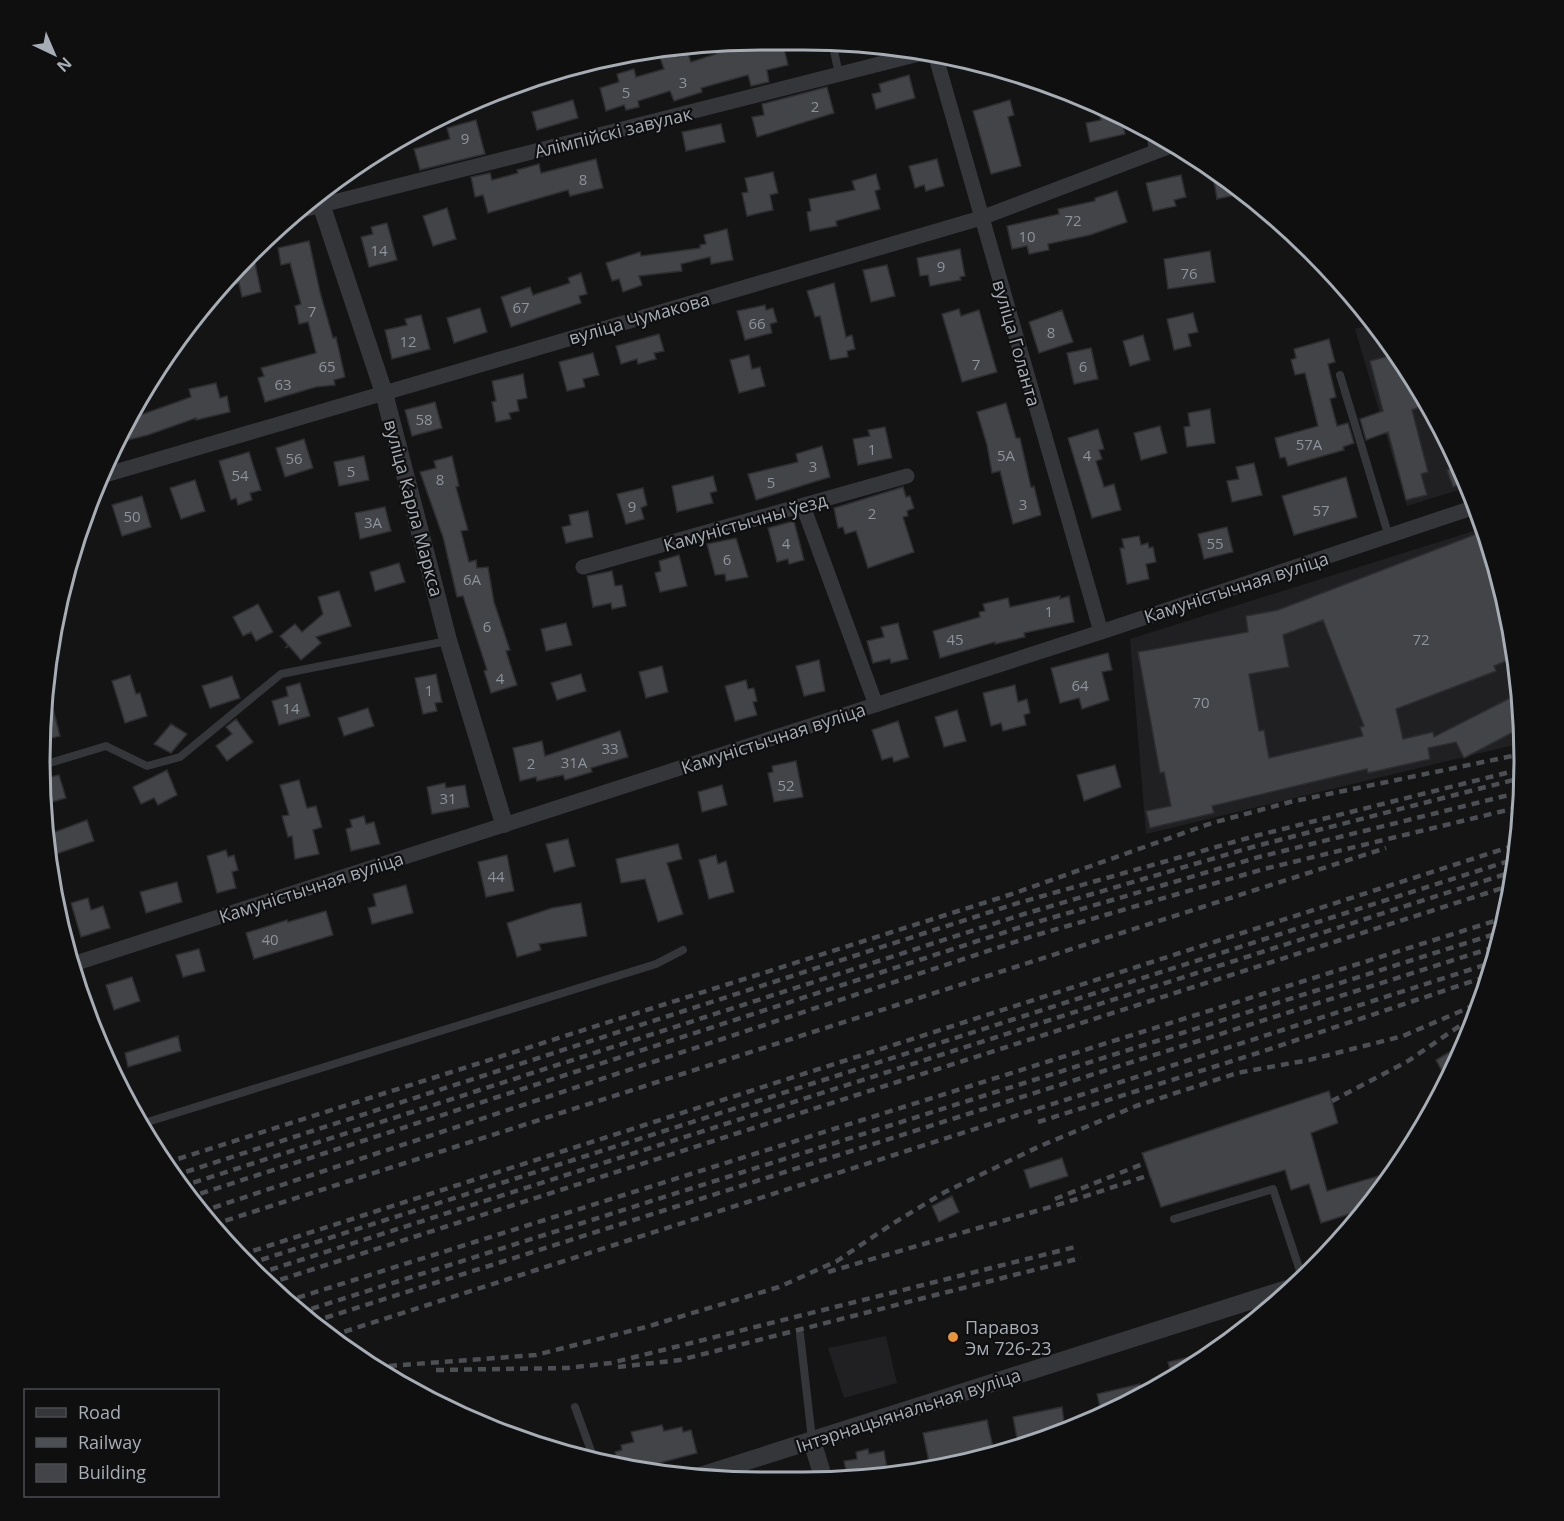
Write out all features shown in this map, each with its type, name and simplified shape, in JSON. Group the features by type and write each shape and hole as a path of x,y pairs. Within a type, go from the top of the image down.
{"street":[{"name":"Алімпійскі завулак","path":"323,200 905,57"},
{"name":"вуліца Голанта","path":"937,62 1101,632"},
{"path":"1155,143 1156,149"},
{"name":"вуліца Чумакова","path":"111,473 981,218 1163,147"},
{"name":"вуліца Карла Маркса","path":"320,202 384,393 448,640 504,824"},
{"name":"Камуністычны ўезд","path":"583,567 907,476"},
{"path":"802,506 876,705"},
{"name":"Камуністычная вуліца","path":"79,962 1101,632 1468,509"},
{"name":"Інтэрнацыянальная вуліца","path":"719,1470 1274,1293"},
{"path":"812,1441 821,1471"}],"lane":[{"path":"834,51 839,74"},
{"path":"1340,375 1389,537"},
{"path":"50,763 106,746 147,766 180,757 281,674 448,640"},
{"path":"148,1122 567,993 656,964 683,950"},
{"path":"1174,1219 1273,1189 1299,1269"},
{"path":"801,1334 812,1441"},
{"path":"575,1407 591,1451"}],"shaded area":[{"path":"1366,326 1395,365 1441,446 1461,489 1407,506 1355,329"},
{"path":"1476,530 1501,622 1513,714 1514,745 1146,834 1130,639"},
{"path":"886,1336 897,1383 844,1398 828,1348"}],"building":[{"path":"784,50 788,65 767,70 769,82 751,86 748,75 701,88 702,92 674,101 670,91 638,101 639,107 626,110 624,105 606,111 600,88 619,82 617,74 634,69 636,77 664,69 660,57 677,55 678,57 688,54 691,62 716,54 715,51"},
{"path":"909,75 915,98 876,109 872,94 881,92 879,84"},
{"path":"827,87 834,113 757,137 752,117 764,115 762,104"},
{"path":"573,100 578,118 537,130 532,112"},
{"path":"1010,100 1014,115 1008,117 1021,166 991,174 973,111"},
{"path":"1100,115 1123,126 1125,134 1090,142 1086,123 1101,120"},
{"path":"476,120 485,154 420,170 414,149 450,139 447,128"},
{"path":"721,124 725,142 686,151 682,132"},
{"path":"596,159 603,188 570,196 568,190 488,213 483,195 475,197 471,177 490,173 492,180 539,164 541,173"},
{"path":"937,159 944,186 926,191 924,185 915,188 909,166"},
{"path":"773,172 778,193 770,195 773,210 747,216 742,193 748,192 745,178"},
{"path":"876,174 880,189 875,191 880,209 836,221 837,226 810,231 807,212 811,211 809,199 855,190 852,181"},
{"path":"1181,175 1186,197 1174,200 1176,206 1153,211 1146,183"},
{"path":"1214,180 1235,195 1217,199"},
{"path":"1117,191 1127,222 1090,235 1048,244 1049,250 1029,254 1027,246 1012,249 1007,226 1059,214 1058,209 1095,201 1095,198"},
{"path":"447,208 456,239 433,246 423,216"},
{"path":"387,223 397,260 369,267 361,237 373,234 371,227"},
{"path":"727,229 733,260 711,264 710,257 681,264 682,271 639,276 642,285 623,292 619,279 612,281 606,263 640,252 641,256 700,248 700,245 706,244 704,235"},
{"path":"309,241 320,292 333,338 336,337 345,377 334,380 335,385 316,387 265,402 258,378 264,376 261,368 316,353 308,322 299,324 295,306 301,304 290,263 281,265 278,248"},
{"path":"960,249 965,276 960,277 961,280 930,286 928,275 920,276 917,258"},
{"path":"1210,251 1215,282 1168,289 1164,259"},
{"path":"255,261 261,292 242,297 239,283 233,284"},
{"path":"887,265 895,296 871,302 863,270"},
{"path":"581,273 587,294 579,296 581,303 511,327 501,297 530,287 533,295 570,283 568,278"},
{"path":"834,283 846,337 852,335 855,349 847,351 848,357 830,360 820,316 815,317 807,291"},
{"path":"765,305 766,310 773,308 777,322 770,324 772,333 745,340 737,311"},
{"path":"480,308 487,332 454,343 447,318"},
{"path":"959,309 961,316 979,310 997,372 962,382 942,314"},
{"path":"1062,310 1073,342 1039,353 1029,322"},
{"path":"1193,313 1198,332 1188,334 1191,346 1174,350 1167,319"},
{"path":"421,315 430,349 392,359 385,330 407,325 405,319"},
{"path":"659,334 664,351 654,353 656,359 638,364 637,359 621,364 616,346"},
{"path":"1143,335 1150,360 1130,366 1123,341"},
{"path":"1329,339 1335,362 1328,364 1336,397 1330,399 1337,426 1348,423 1354,443 1343,447 1344,450 1288,466 1285,457 1280,458 1275,438 1318,426 1305,373 1295,375 1291,360 1296,358 1294,349"},
{"path":"1091,348 1098,379 1074,384 1067,353"},
{"path":"593,353 599,375 583,379 585,387 567,391 559,362"},
{"path":"749,355 752,369 760,367 765,386 739,393 730,360"},
{"path":"1388,356 1420,407 1412,410 1428,472 1421,474 1427,495 1406,500 1388,432 1366,440 1360,419 1383,411 1370,361"},
{"path":"523,374 527,398 517,400 519,411 509,413 511,419 496,422 492,402 496,401 492,381"},
{"path":"216,383 220,398 227,396 230,412 196,420 196,418 126,441 139,415 191,397 189,389"},
{"path":"435,402 442,428 412,436 405,410"},
{"path":"1006,403 1016,438 1020,438 1031,487 1034,486 1041,515 1013,524 1000,471 992,473 987,445 977,412"},
{"path":"1210,409 1215,443 1187,447 1184,427 1190,426 1188,413"},
{"path":"1160,426 1167,453 1141,460 1134,433"},
{"path":"885,427 892,458 858,465 853,439 870,436 868,430"},
{"path":"1098,429 1104,449 1099,450 1102,459 1096,461 1104,487 1114,484 1121,510 1092,518 1068,438"},
{"path":"304,439 313,468 285,477 276,448"},
{"path":"822,446 830,477 756,500 748,474 798,462 796,454"},
{"path":"249,452 261,490 250,493 252,500 238,505 236,498 231,500 219,461"},
{"path":"364,456 369,480 339,486 334,462"},
{"path":"452,456 459,486 456,487 468,530 461,531 469,562 476,560 477,568 488,567 494,602 510,650 506,651 517,685 491,693 484,671 487,670 463,596 457,597 443,537 420,472 436,468 434,461"},
{"path":"1254,463 1262,495 1232,502 1227,481 1239,479 1236,467"},
{"path":"1451,468 1459,485 1453,487 1447,470"},
{"path":"713,476 717,491 710,493 713,503 677,512 672,486"},
{"path":"1346,477 1357,517 1294,535 1282,496"},
{"path":"195,480 205,511 181,519 170,488"},
{"path":"903,487 906,497 910,496 914,508 907,511 908,516 903,517 914,552 868,568 856,531 845,534 843,527 838,528 834,508"},
{"path":"643,488 647,505 641,508 644,519 626,524 617,494"},
{"path":"142,496 151,527 122,536 112,505"},
{"path":"385,507 391,531 360,539 355,513"},
{"path":"588,511 593,537 566,543 562,527 571,525 569,515"},
{"path":"794,521 804,560 789,564 788,559 777,562 768,528"},
{"path":"1227,527 1233,552 1204,559 1198,534"},
{"path":"1477,534 1501,622 1507,661 1494,666 1496,671 1396,709 1403,739 1433,732 1434,737 1511,697 1513,732 1464,758 1456,742 1428,748 1430,759 1368,773 1367,769 1212,806 1214,813 1150,828 1146,811 1171,806 1164,772 1160,773 1138,652 1248,632 1246,616 1278,610","holes":["1323,620 1364,726 1360,727 1363,736 1269,758 1264,730 1259,731 1249,674 1289,667 1283,635"]},
{"path":"1139,536 1141,545 1148,543 1149,548 1153,547 1156,562 1146,564 1149,579 1127,584 1120,548 1124,548 1122,539"},
{"path":"736,538 748,577 726,581 725,574 715,575 707,544"},
{"path":"679,555 687,586 660,592 655,573 661,571 659,561"},
{"path":"399,563 405,582 375,591 370,572"},
{"path":"612,571 615,586 622,585 626,606 612,609 611,603 593,607 587,576"},
{"path":"339,591 351,626 316,637 321,643 301,660 289,646 285,648 288,645 280,636 295,624 302,632 323,614 318,597"},
{"path":"1060,596 1060,599 1069,596 1074,622 1024,633 1025,637 995,644 995,642 940,658 933,631 980,617 979,612 985,611 983,604 1008,598 1010,607"},
{"path":"258,604 273,632 256,641 251,632 243,636 233,617"},
{"path":"566,623 572,645 546,651 541,629"},
{"path":"898,623 908,659 891,663 890,659 873,663 867,641 884,637 881,627"},
{"path":"1108,653 1112,670 1102,672 1109,700 1082,709 1079,698 1060,703 1051,668"},
{"path":"819,660 825,691 804,696 796,666"},
{"path":"662,666 668,692 646,698 639,672"},
{"path":"436,674 442,702 435,703 437,711 423,714 415,678"},
{"path":"581,674 586,691 557,700 551,683"},
{"path":"130,675 136,694 140,693 147,716 125,723 112,681"},
{"path":"232,676 240,698 210,708 202,686"},
{"path":"746,680 748,689 754,688 757,701 753,702 757,715 735,721 725,686"},
{"path":"300,683 310,716 279,725 272,701 288,696 286,687"},
{"path":"1015,685 1018,702 1027,699 1030,713 1024,715 1026,725 1003,731 1001,723 991,726 983,693"},
{"path":"52,705 60,736 50,739"},
{"path":"368,708 374,726 344,736 338,718"},
{"path":"957,710 966,741 944,747 935,717"},
{"path":"236,719 253,742 227,761 216,746 232,734 226,727"},
{"path":"898,721 909,757 894,762 892,757 882,760 872,730"},
{"path":"171,724 187,734 171,753 154,744"},
{"path":"620,731 628,757 591,768 592,772 565,780 563,775 537,781 536,777 520,781 513,748 542,741 545,756"},
{"path":"796,761 803,797 774,802 768,773 773,772 772,766"},
{"path":"1115,765 1121,787 1084,801 1077,775"},
{"path":"167,770 177,795 158,805 154,798 141,804 133,787"},
{"path":"59,775 66,798 51,802 50,777"},
{"path":"299,780 307,808 316,806 322,827 313,830 319,854 295,859 292,836 288,837 282,816 289,815 280,785"},
{"path":"445,783 446,788 465,785 469,807 432,814 427,787"},
{"path":"722,785 727,805 702,812 698,792"},
{"path":"364,816 366,824 374,822 380,844 351,851 346,829 352,827 350,820"},
{"path":"87,820 94,841 56,854 54,832"},
{"path":"568,839 575,866 554,872 546,844"},
{"path":"678,844 682,859 667,863 683,914 658,922 645,879 621,883 616,859"},
{"path":"226,850 228,857 234,855 238,870 232,872 236,888 217,893 207,856"},
{"path":"507,855 514,891 486,897 478,862"},
{"path":"716,855 718,864 726,861 734,892 709,899 699,860"},
{"path":"177,882 182,902 146,913 140,892"},
{"path":"406,885 413,913 372,924 368,908 376,906 373,894"},
{"path":"88,898 91,910 103,906 110,928 81,937 71,903"},
{"path":"581,903 587,936 539,944 541,950 517,957 507,923 552,908"},
{"path":"326,911 333,935 254,959 246,933"},
{"path":"199,949 205,971 183,977 176,955"},
{"path":"132,977 140,1001 114,1010 106,985"},
{"path":"178,1036 181,1051 128,1067 125,1053"},
{"path":"1452,1050 1442,1072 1436,1060"},
{"path":"1329,1091 1338,1123 1311,1133 1327,1191 1381,1175 1351,1213 1321,1223 1309,1184 1291,1190 1285,1170 1161,1207 1142,1153"},
{"path":"1062,1158 1068,1176 1030,1188 1024,1170"},
{"path":"952,1196 959,1212 939,1222 932,1206"},
{"path":"1192,1356 1170,1369 1168,1362"},
{"path":"1140,1384 1141,1386 1100,1406 1097,1394"},
{"path":"1062,1407 1064,1422 1017,1438 1013,1417"},
{"path":"987,1420 993,1446 929,1460 923,1433"},
{"path":"662,1425 664,1431 682,1427 683,1432 691,1430 697,1453 658,1463 616,1457 615,1452 622,1450 621,1445 634,1442 631,1432"},
{"path":"868,1449 869,1454 884,1451 887,1466 846,1470 844,1461 857,1459 856,1452"}],"railway":[{"path":"172,1161 1015,893 1212,823 1290,802 1514,756"},
{"path":"182,1173 1018,903 1255,836 1514,771"},
{"path":"189,1184 1024,914 1256,846 1514,780"},
{"path":"197,1195 1027,925 1259,857 1513,794"},
{"path":"209,1209 1033,936 1264,869 1513,809"},
{"path":"248,1252 1509,847"},
{"path":"220,1222 1386,848"},
{"path":"256,1261 1507,862"},
{"path":"266,1271 1505,874"},
{"path":"277,1281 1503,888"},
{"path":"296,1298 1496,921"},
{"path":"309,1309 1492,935"},
{"path":"321,1319 1489,949"},
{"path":"339,1333 1484,965"},
{"path":"1038,1122 1261,1052 1480,979"},
{"path":"388,1366 536,1355 646,1327 779,1287 837,1261 945,1192 1038,1147 1136,1106 1237,1073 1309,1060 1403,1036 1470,1007"},
{"path":"1332,1101 1408,1061 1464,1023"},
{"path":"1055,1199 1145,1163"},
{"path":"828,1272 1074,1200 1150,1175"},
{"path":"436,1370 567,1368 611,1363 1079,1246"},
{"path":"618,1367 680,1360 1081,1258"}],"place":[{"name":"Паравоз Эм 726-23","path":"953,1337"}]}
